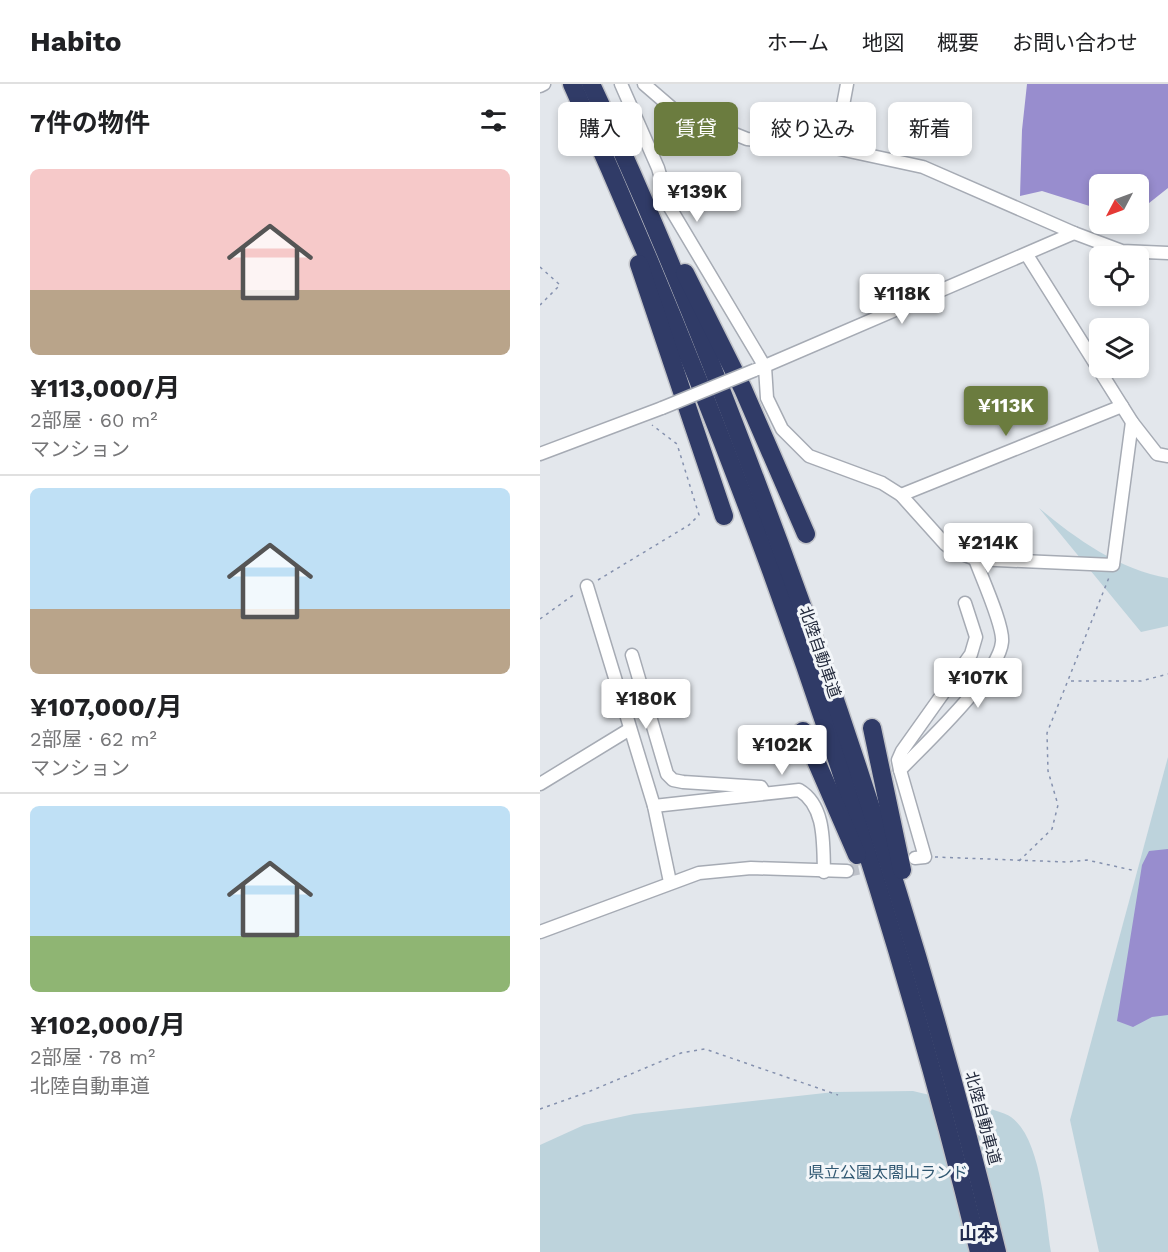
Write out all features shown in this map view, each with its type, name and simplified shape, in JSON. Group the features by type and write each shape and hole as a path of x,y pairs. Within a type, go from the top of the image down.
{"highway":[{"path":"571,84 621,212 724,516"},
{"name":"北陸自動車道","path":"571,84 668,305 753,521 861,831 922,1038 979,1252"},
{"name":"北陸自動車道","path":"591,84 600,102"},
{"name":"北陸自動車道","path":"623,156 711,364 804,611 899,894 998,1252"},
{"path":"626,156 743,389 806,534"},
{"path":"872,728 908,896 957,1082 973,1156"},
{"path":"803,731 867,881 922,1038"}],"street":[{"path":"621,84 658,168 669,206 760,368 767,398 782,429 809,456 882,483 902,495 945,544 954,551 975,559 1113,565 1132,422"},
{"path":"644,84 673,109 750,139"},
{"path":"844,102 848,84"},
{"path":"874,156 923,166 1074,233 1122,251 1168,253"},
{"path":"540,454 645,415 760,368 1074,233"},
{"path":"1027,255 1132,422 1157,454 1168,456"},
{"path":"902,495 1122,406"},
{"path":"900,770 978,686 1000,654 1003,639 975,559"},
{"path":"587,586 654,806 670,882"},
{"path":"920,857 898,760 902,751 971,654 976,637 965,603"},
{"path":"632,655 667,774 673,780 683,782 761,787 765,793"},
{"path":"540,784 630,729"},
{"path":"654,806 799,790 808,796 815,807 823,836 824,872"},
{"path":"540,932 699,873 752,868 847,871"}],"path":[{"path":"540,267 560,285 540,305"},
{"path":"540,619 587,586 689,525 699,515 676,444 657,432 645,415"},
{"path":"1018,861 1052,830 1058,805 1048,771 1047,733 1113,565"},
{"path":"1069,681 1141,681 1168,674"},
{"path":"920,857 1018,861 1087,860 1136,871"},
{"path":"540,1109 588,1092 681,1053 705,1049 838,1095"}],"green space":[{"path":"1039,508 1099,552 1133,568 1168,578 1168,626 1141,632"},
{"path":"1168,757 1168,1252 1099,1252 1070,1120"},
{"name":"県立公園太閤山ランド","path":"913,1091 980,1106 1004,1114 1011,1117 1021,1128 1036,1160 1051,1252 540,1252 540,1145 584,1125 634,1114 834,1092"}],"shaded area":[{"path":"1027,84 1168,84 1168,188 1149,203 1149,174 1089,174 1089,206 1042,191 1020,196 1022,130"},
{"path":"1168,849 1168,1015 1152,1017 1133,1027 1117,1021 1142,865 1149,851"}],"tunnel":[{"path":"847,871 876,865"}],"district":[{"name":"山本","path":"977,1233"}]}
